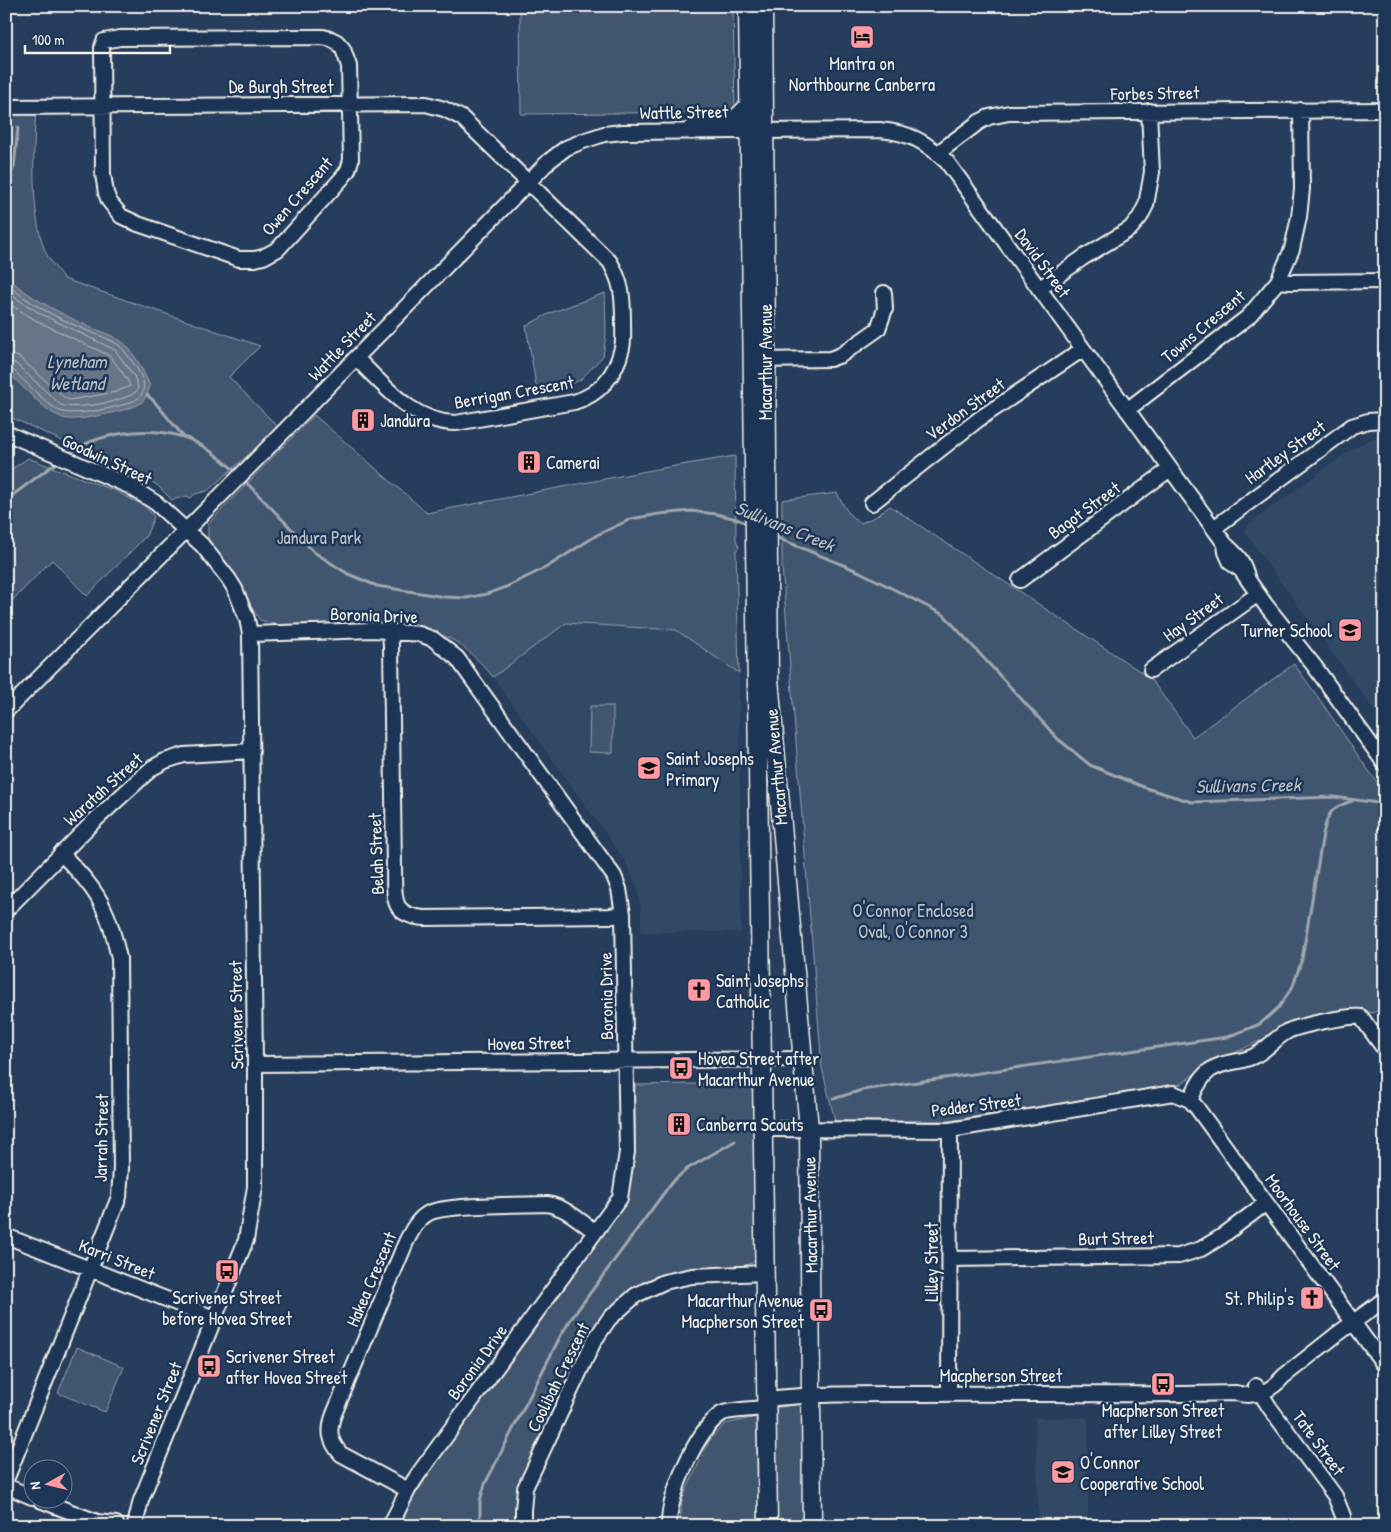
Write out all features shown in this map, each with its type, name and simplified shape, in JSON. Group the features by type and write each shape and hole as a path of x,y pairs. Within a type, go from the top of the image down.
{"main road":[{"path":"742,6 748,51"},
{"name":"Macarthur Avenue","path":"758,130 749,106 748,51 760,7"},
{"name":"Macarthur Avenue","path":"760,7 758,360 762,679 762,1059 768,1526"},
{"path":"692,130 711,123 729,122 738,117 749,106"},
{"name":"Macarthur Avenue","path":"762,679 809,1129 812,1526"}],"street":[{"name":"Owen Crescent","path":"120,38 331,39 337,42 343,49 349,66 351,160 344,177 278,249 263,257 246,259 232,257 138,224 121,216 109,201 104,184 102,106 102,47 104,41 120,38"},
{"name":"De Burgh Street","path":"6,106 426,104 444,109 462,118 528,182"},
{"name":"Towns Crescent","path":"1127,410 1248,317 1278,281 1292,248 1299,217 1302,189 1301,110"},
{"name":"Forbes Street","path":"938,153 979,122 995,115 1009,113 1385,110"},
{"path":"1040,289 1084,257 1130,229 1140,217 1146,206 1152,172 1148,112"},
{"name":"Wattle Street","path":"6,711 251,466 549,160 566,148 604,134 692,130 758,130"},
{"name":"David Street","path":"758,130 880,130 902,132 920,140 947,162 1214,528 1225,544 1231,563 1241,570 1315,667 1385,764"},
{"name":"Berrigan Crescent","path":"356,358 414,411 421,416 445,423 456,423 574,402 585,399 598,391 615,368 623,346 622,292 617,274 610,262 528,182"},
{"path":"1278,281 1385,280"},
{"path":"758,360 830,359 841,355 878,329 885,309 884,293"},
{"name":"Verdon Street","path":"872,503 978,419 1083,349"},
{"name":"Hartley Street","path":"1214,528 1352,426 1368,421 1385,420"},
{"name":"Goodwin Street","path":"6,433 142,493 185,530"},
{"name":"Bagot Street","path":"1020,580 1170,469"},
{"name":"Scrivener Street","path":"126,1524 141,1500 246,1240 255,1187 256,1064 250,634 247,619 235,589 202,546 185,530"},
{"name":"Hay Street","path":"1151,670 1258,594"},
{"name":"Boronia Drive","path":"250,634 374,630 419,634 427,636 457,658 614,876 619,889 623,914 627,1152 620,1198 594,1231 408,1490 390,1526"},
{"name":"Belah Street","path":"390,632 395,896 401,911 408,916 424,918 610,916 623,914"},
{"name":"Waratah Street","path":"6,910 61,853 152,768 165,761 184,755 252,751"},
{"name":"Jarrah Street","path":"6,1480 119,1197 121,1168 119,958 113,931 104,908 88,883 61,853"},
{"path":"1190,1100 1207,1072 1215,1067 1256,1056 1287,1031 1353,1016 1360,1017 1385,1050"},
{"name":"Hovea Street","path":"256,1064 802,1059"},
{"name":"Pedder Street","path":"763,1129 950,1130 1173,1093 1190,1100"},
{"name":"Moorhouse Street","path":"1190,1100 1385,1366"},
{"name":"Lilley Street","path":"950,1130 950,1393"},
{"name":"Burt Street","path":"950,1259 1179,1256 1201,1250 1266,1203"},
{"name":"Hakea Crescent","path":"408,1490 341,1454 335,1448 329,1432 334,1414 402,1251 418,1222 426,1214 444,1208 547,1204 566,1211 594,1231"},
{"name":"Karri Street","path":"6,1236 214,1318"},
{"name":"Coolibah Crescent","path":"523,1526 526,1488 594,1341 609,1319 636,1295 664,1282 692,1276 765,1273"},
{"name":"Macpherson Street","path":"669,1526 672,1498 703,1431 722,1413 811,1394 1236,1393 1244,1388 1258,1389 1276,1376 1284,1376 1385,1299"},
{"name":"Tate Street","path":"1258,1389 1335,1496 1342,1516 1343,1526"},
{"path":"6,1486 22,1492"},
{"path":"64,1510 98,1524 126,1524"}],"shaded area":[{"name":"Turner School","path":"1385,437 1385,725 1246,534 1245,530 1248,525 1352,449 1370,439"},
{"name":"Saint Josephs Primary","path":"566,623 676,630 739,673 741,932 641,932 641,909 637,887 624,859 493,677"},
{"name":"O'Connor Cooperative School","path":"1035,1418 1088,1418 1088,1526 1039,1526"}],"green space":[{"path":"520,6 733,6 735,108 729,112 521,114"},
{"path":"6,111 36,111 34,186 38,225 42,243 48,257 64,279 260,346 229,377 279,428 207,491 195,494 191,498 187,496 172,500 157,485 146,478 121,468 119,464 86,452 6,415"},
{"path":"605,293 606,335 603,356 580,380 566,386 537,391 526,326 550,313"},
{"name":"Jandura Park","path":"314,415 427,513 735,456 736,540 739,547 736,551 739,673 676,630 566,623 493,677 462,646 451,639 433,632 390,625 277,625 260,620 208,542 208,524"},
{"path":"28,458 115,491 145,506 154,517 146,536 87,596 52,560 6,607 6,473"},
{"name":"O'Connor Enclosed Oval, O'Connor 3","path":"837,493 850,514 861,523 875,517 890,506 1150,678 1193,737 1294,664 1385,793 1385,1004 1374,1013 1367,1012 1274,1034 1201,1069 1181,1084 949,1121 835,1121 822,1068 782,566 782,500"},
{"path":"590,706 613,706 613,753 589,752"},
{"path":"756,1083 757,1258 752,1263 740,1267 709,1268 677,1273 619,1301 605,1312 588,1337 562,1388 524,1474 518,1526 393,1526 400,1510 628,1185 635,1148 635,1085"},
{"path":"77,1347 124,1367 105,1412 58,1393"},
{"path":"803,1405 804,1526 774,1526 773,1408"},
{"path":"756,1417 758,1526 680,1526 682,1500 709,1441 725,1424"}],"water":[{"name":"Lyneham Wetland","path":"6,276 44,304 125,344 138,362 150,386 146,397 141,403 128,409 107,414 69,419 53,413 32,396 6,370"}],"waterway":[{"path":"6,186 14,167 18,127"},
{"path":"147,395 183,436"},
{"name":"Sullivans Creek","path":"67,455 79,447 108,436 123,433 154,432 183,437 198,443 219,457 237,473"},
{"name":"Sullivans Creek","path":"6,500 60,460"},
{"name":"Sullivans Creek","path":"243,479 314,552 348,574 377,586 445,597 466,598 487,594 506,587 547,567 597,535 631,519 691,511 716,514 737,519 750,525"},
{"name":"Sullivans Creek","path":"773,536 860,572 944,615 1058,739 1090,765 1146,788 1192,802 1334,797 1385,804"},
{"path":"833,1099 862,1090 1227,1037 1260,1024 1279,1007 1293,986 1302,959 1323,834 1327,821 1334,809 1352,801"},
{"path":"480,1526 480,1501 485,1484 571,1319 672,1182 687,1169 735,1141"}],"place":[{"name":"Mantra on Northbourne Canberra","path":"862,37"},
{"name":"Jandura","path":"363,420"},
{"name":"Camerai","path":"529,462"},
{"name":"Turner School","path":"1350,630"},
{"name":"Saint Josephs Primary","path":"649,768"},
{"name":"Saint Josephs Catholic","path":"699,990"},
{"name":"Hovea Street after Macarthur Avenue","path":"681,1068"},
{"name":"Canberra Scouts","path":"679,1124"},
{"name":"Scrivener Street before Hovea Street","path":"227,1271"},
{"name":"St. Philip's","path":"1312,1298"},
{"name":"Macarthur Avenue Macpherson Street","path":"821,1310"},
{"name":"Scrivener Street after Hovea Street","path":"209,1366"},
{"name":"Macpherson Street after Lilley Street","path":"1163,1384"},
{"name":"O'Connor Cooperative School","path":"1063,1472"}]}
